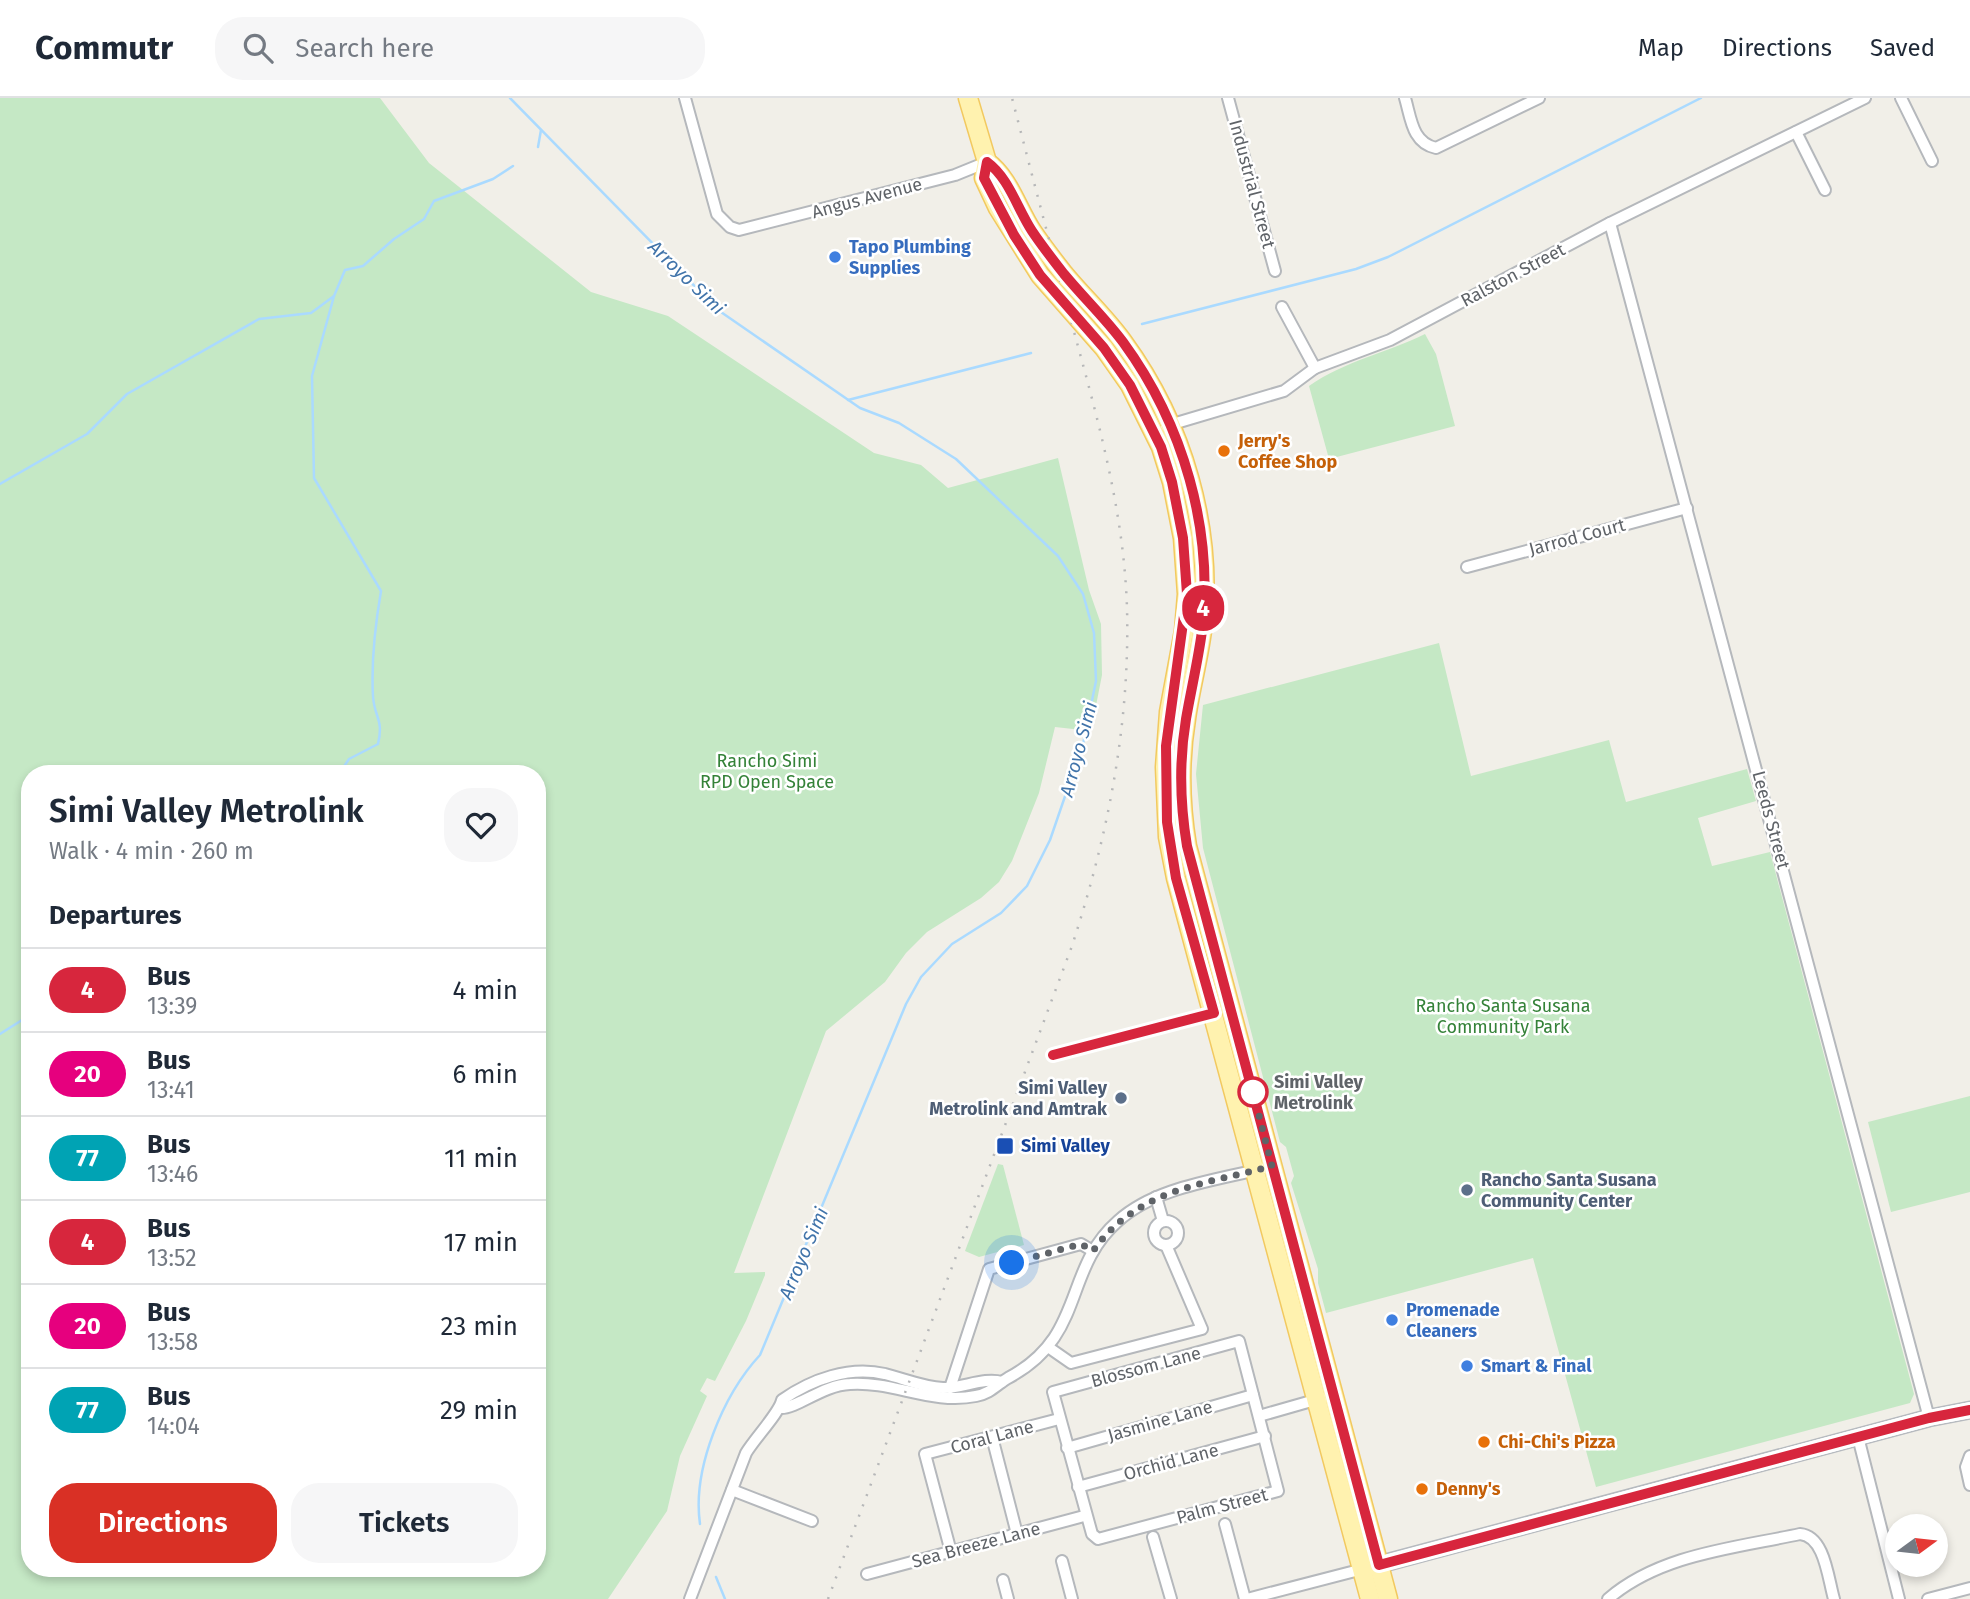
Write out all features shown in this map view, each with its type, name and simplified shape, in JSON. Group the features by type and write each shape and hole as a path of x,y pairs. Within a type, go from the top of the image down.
{"main road":[{"path":"968,98 987,162 984,178 1014,235 1040,275 1116,363 1154,431 1178,505 1186,568 1184,631 1166,746 1168,837 1264,1169 1371,1567 1388,1599"},
{"path":"987,162 1000,171 1046,251 1123,342 1171,424 1195,502 1204,588 1202,632 1182,748 1184,828 1264,1169"},
{"path":"1371,1567 1929,1418 1970,1410"},
{"path":"1370,1599 1371,1567"}],"street":[{"name":"Angus Avenue","path":"685,98 717,214 730,228 746,230 956,175 987,162"},
{"name":"Industrial Street","path":"1228,98 1275,271"},
{"path":"1405,98 1415,134 1429,146 1443,147 1539,98"},
{"name":"Ralston Street","path":"1154,431 1284,391 1315,368 1390,340 1610,223 1865,98"},
{"path":"1901,98 1932,162"},
{"path":"1796,132 1825,190"},
{"name":"Leeds Street","path":"1610,223 1929,1418"},
{"path":"1282,307 1315,368"},
{"name":"Jarrod Court","path":"1467,567 1687,508"},
{"path":"781,1408 789,1408 821,1390 845,1384 867,1383 924,1396 952,1398 988,1393 1027,1366 1048,1347 1065,1322 1093,1251 1118,1221 1156,1197 1264,1169"},
{"path":"1156,1197 1163,1221"},
{"path":"1163,1221 1174,1223 1179,1233 1173,1243 1166,1245 1158,1242 1154,1234 1155,1228 1163,1221"},
{"path":"950,1388 989,1269 1081,1244 1093,1251"},
{"path":"1048,1347 1071,1363 1202,1329 1166,1245"},
{"name":"Blossom Lane","path":"1059,1419 1053,1392 1239,1341"},
{"name":"Palm Street","path":"1084,1516 1092,1534 1098,1539 1278,1490 1239,1341"},
{"path":"690,1599 756,1436 781,1408 782,1400 801,1387 829,1376 857,1372 950,1388 993,1379 1002,1381"},
{"name":"Jasmine Lane","path":"1067,1448 1253,1395"},
{"path":"1259,1416 1326,1397"},
{"path":"1059,1419 1084,1516"},
{"name":"Coral Lane","path":"951,1552 925,1454 1059,1419"},
{"name":"Orchid Lane","path":"1078,1487 1265,1436"},
{"path":"992,1437 1017,1534"},
{"path":"1858,1437 1899,1599"},
{"path":"1970,1456 1966,1467 1970,1485"},
{"path":"732,1490 812,1521"},
{"name":"Sea Breeze Lane","path":"867,1574 1084,1516"},
{"path":"1225,1524 1246,1599 1371,1567"},
{"path":"1608,1599 1634,1580 1682,1559 1803,1534 1811,1537 1818,1545 1834,1599"},
{"path":"1153,1537 1171,1599"},
{"path":"1062,1561 1072,1599"},
{"path":"1003,1580 1008,1599"},
{"path":"1928,1599 1970,1588"}],"green space":[{"name":"Rancho Simi RPD Open Space","path":"0,98 380,98 429,163 591,292 668,316 874,453 921,465 948,488 1058,458 1089,590 1101,624 1102,675 1091,731 1055,727 1039,793 1012,861 999,882 981,898 927,932 906,953 885,982 826,1031 734,1273 765,1272 765,1275 746,1321 715,1381 707,1378 700,1391 707,1396 680,1456 667,1511 608,1599 0,1599"},
{"path":"1425,334 1436,354 1455,426 1329,459 1309,386 1337,370"},
{"name":"Rancho Santa Susana Community Park","path":"1439,643 1471,776 1609,740 1626,802 1747,769 1756,801 1698,818 1712,866 1770,852 1914,1394 1910,1403 1596,1487 1533,1258 1326,1313 1318,1283 1318,1269 1291,1183 1294,1176 1286,1147 1280,1142 1203,848 1196,774 1203,705"},
{"path":"1970,1096 1970,1192 1891,1212 1868,1122"},
{"path":"998,1164 1003,1165 1024,1245 979,1257 965,1251"}],"waterway":[{"name":"Arroyo Simi","path":"510,98 718,310 860,408 899,423 956,459 1058,556 1083,594 1094,633 1096,681 1083,744 1050,840 1027,886 1001,913 952,944 921,977 906,1004 760,1355 734,1391 713,1434 701,1480 700,1524"},
{"path":"1142,324 1356,269 1388,257 1701,98"},
{"path":"538,147 541,130"},
{"path":"345,765 349,759 378,744 380,729 374,703 373,669 381,591 314,478 312,376 334,296 345,270 363,266 394,239 424,219 434,201 493,179 513,166"},
{"path":"0,484 87,434 127,394 259,319 311,313 334,296"},
{"path":"848,400 1031,353"},
{"path":"0,1034 21,1021"},
{"name":"Arroyo Simi","path":"716,1577 725,1599"}],"railway":[{"path":"828,1599 1072,946 1106,821 1120,737 1125,695 1127,608 1115,501 1092,397 1012,98"}],"bus line":[{"name":"4","path":"1053,1055 1214,1013 1176,878 1168,837 1166,807 1166,746 1169,712 1186,616 1186,568 1178,505 1172,482 1161,447 1144,410 1116,363 1030,261 998,208 984,178 987,162 1000,171 1032,232 1046,251 1123,342 1143,371 1171,424 1188,474 1200,532 1204,588 1202,632 1182,748 1182,807 1187,846 1379,1565 1929,1418 1970,1410"}],"place":[{"name":"Tapo Plumbing Supplies","path":"835,257"},
{"name":"Jerry's Coffee Shop","path":"1224,451"},
{"name":"Simi Valley Metrolink","path":"1253,1092"},
{"name":"Simi Valley Metrolink and Amtrak","path":"1121,1098"},
{"name":"Simi Valley","path":"1005,1146"},
{"name":"Rancho Santa Susana Community Center","path":"1467,1190"},
{"name":"Promenade Cleaners","path":"1392,1320"},
{"name":"Smart & Final","path":"1467,1366"},
{"name":"Chi-Chi's Pizza","path":"1484,1442"},
{"name":"Denny's","path":"1422,1489"}],"route":[{"path":"1012,1263 1081,1244 1093,1251 1118,1221 1156,1197 1272,1166 1253,1092"}]}
